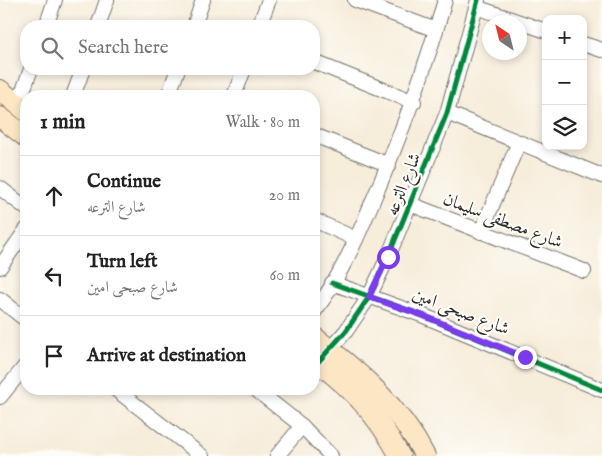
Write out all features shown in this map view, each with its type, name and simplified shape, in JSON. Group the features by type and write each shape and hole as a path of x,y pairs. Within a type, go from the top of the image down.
{"main road":[{"path":"0,90 20,106"},
{"path":"0,116 20,132"},
{"path":"321,357 368,406 386,431 400,456"},
{"path":"321,357 358,373 398,414 425,456"}],"street":[{"path":"48,20 55,0"},
{"path":"100,20 107,0"},
{"path":"196,20 203,0"},
{"path":"261,20 269,0"},
{"path":"355,0 436,30"},
{"name":"شارع الترعه","path":"320,302 356,239 389,165 414,102 445,0"},
{"path":"477,3 542,29"},
{"name":"شارع الترعه","path":"321,357 369,297 410,204 447,113 477,3"},
{"path":"587,45 602,50"},
{"path":"320,64 414,102"},
{"path":"26,90 30,75"},
{"path":"75,90 81,75"},
{"path":"170,90 176,75"},
{"path":"236,90 242,75"},
{"path":"447,113 602,176"},
{"path":"320,138 389,165"},
{"path":"481,232 519,142"},
{"path":"0,188 20,203"},
{"name":"شارع مصطفى سليمان","path":"410,204 584,271"},
{"path":"320,223 356,239"},
{"path":"0,267 20,239"},
{"name":"شارع صبحى امين","path":"332,283 433,320 602,390"},
{"path":"0,299 20,315"},
{"path":"0,397 20,372"},
{"path":"124,395 202,456"},
{"path":"263,395 302,426 331,456"},
{"path":"277,456 302,426"}],"cycle path":[{"path":"320,360 346,331 369,297 388,257 447,113 478,0"},
{"path":"332,283 424,316 602,390"}],"route":[{"path":"388,257 369,297 424,316 525,357"}]}
